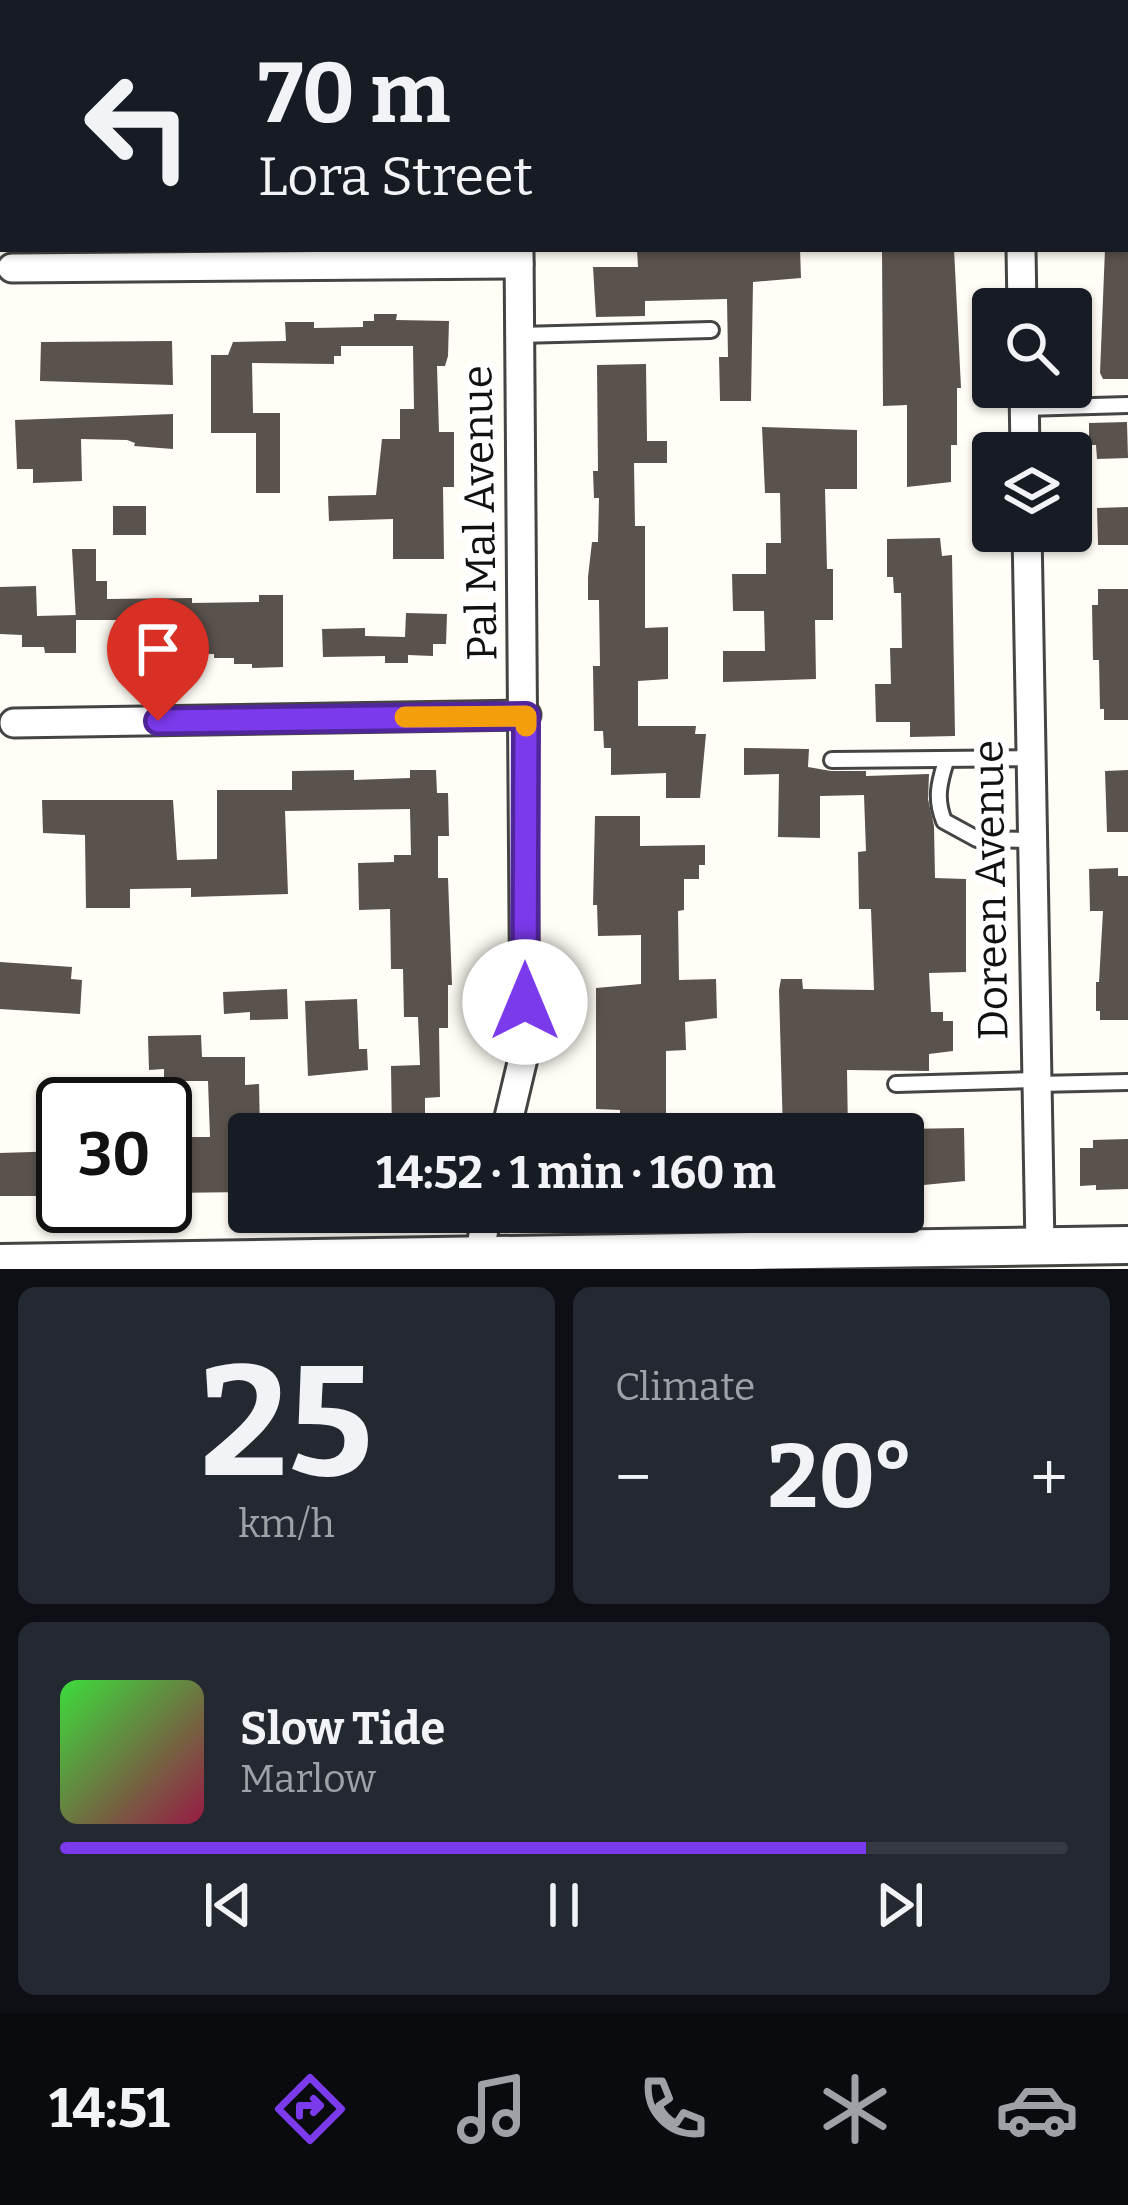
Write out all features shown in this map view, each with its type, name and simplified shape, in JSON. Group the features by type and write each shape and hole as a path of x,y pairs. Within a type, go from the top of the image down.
{"street":[{"path":"1021,252 1022,288"},
{"path":"13,268 519,256"},
{"name":"Pal Mal Avenue","path":"510,1113 525,1050 519,256"},
{"name":"Doreen Avenue","path":"1027,552 1040,1247"},
{"path":"14,723 526,716"},
{"path":"0,1263 714,1259 1128,1245"}],"lane":[{"path":"519,335 711,330"},
{"path":"1092,403 1128,405"},
{"path":"832,760 1030,758"},
{"path":"946,760 938,786 944,821 977,839 1032,840"},
{"path":"896,1084 1128,1082"}],"building":[{"path":"637,252 800,252 801,278 753,282 751,401 720,401 719,357 728,357 727,299 645,301 645,316 596,317 593,267 638,267"},
{"path":"882,252 954,252 961,388 957,388 957,445 951,445 951,482 907,487 907,405 883,406"},
{"path":"1105,252 1128,252 1128,379 1103,379"},
{"path":"374,314 397,314 396,320 449,321 448,356 445,366 437,366 439,432 454,432 454,487 443,487 444,559 393,559 393,519 329,521 328,496 376,495 382,439 400,439 400,409 414,409 413,346 341,346 341,356 334,356 334,364 252,363 253,413 280,413 280,493 256,493 256,433 211,433 211,355 228,355 233,342 286,341 285,322 314,322 314,328 363,327 363,321 374,321"},
{"path":"172,341 173,385 40,381 41,342"},
{"path":"646,364 647,441 667,441 667,463 634,463 635,526 645,526 645,628 668,627 668,679 638,681 638,726 696,726 695,734 706,734 700,798 666,798 666,773 611,775 611,748 604,748 603,731 594,731 599,600 588,600 588,577 592,542 598,542 599,498 594,498 593,471 598,471 597,365"},
{"path":"173,414 173,449 134,446 127,440 81,439 82,481 33,483 33,469 17,469 15,420"},
{"path":"1127,422 1128,458 1097,459 1089,423"},
{"path":"762,427 857,430 857,489 825,489 833,620 815,620 816,679 723,682 723,651 765,651 764,611 733,611 732,574 766,574 766,543 781,543 780,493 765,493"},
{"path":"113,506 146,506 146,535 113,535"},
{"path":"1128,507 1128,545 1098,545 1097,508"},
{"path":"940,538 942,556 952,555 955,736 910,737 910,722 876,722 875,684 891,684 890,648 902,648 901,593 894,593 893,577 887,577 887,539"},
{"path":"72,549 96,549 96,581 107,581 107,599 259,602 259,595 283,595 283,667 252,668 252,664 234,664 234,658 214,658 214,654 120,655 119,620 76,620"},
{"path":"36,586 37,616 76,615 76,653 45,653 44,647 22,647 22,635 0,634 0,587"},
{"path":"1098,589 1128,589 1128,720 1104,720 1104,709 1100,709 1092,605 1098,605"},
{"path":"406,613 447,614 446,644 433,644 433,656 408,655 408,663 385,663 385,656 323,657 322,629 365,628 365,636 405,637"},
{"path":"744,748 809,749 808,767 866,771 866,776 929,774 935,878 966,879 966,972 929,973 931,1012 943,1012 943,1021 953,1021 953,1051 929,1054 929,1071 847,1070 848,1113 782,1113 779,990 781,979 802,979 803,989 874,990 871,909 859,909 858,852 866,851 864,795 820,796 820,838 778,837 779,774 744,775"},
{"path":"354,770 354,780 410,778 410,770 436,770 437,793 448,793 449,836 438,836 438,878 448,878 452,985 448,985 448,1028 439,1028 440,1097 425,1098 425,1113 392,1113 391,1066 420,1065 418,1017 404,1017 403,969 391,969 390,909 359,910 358,863 394,862 394,855 411,855 410,809 285,811 288,894 191,897 191,888 130,889 130,908 86,908 85,835 43,833 42,800 173,800 177,860 217,859 217,790 292,790 292,771"},
{"path":"1128,770 1128,832 1107,832 1105,771"},
{"path":"595,816 640,816 640,846 705,845 699,879 684,879 684,910 678,911 679,980 716,979 717,1018 685,1022 686,1050 666,1051 666,1113 596,1109 596,988 641,984 641,935 598,936 597,905 593,905"},
{"path":"1118,868 1118,876 1128,876 1128,1020 1100,1020 1096,982 1103,911 1090,911 1089,869"},
{"path":"0,962 72,967 71,979 82,980 80,1014 0,1009"},
{"path":"287,989 288,1019 250,1020 250,1012 224,1014 223,992"},
{"path":"357,999 359,1049 367,1049 368,1070 308,1076 305,1001"},
{"path":"201,1035 202,1057 245,1057 245,1085 259,1084 260,1113 228,1113 228,1192 192,1193 192,1137 210,1137 208,1081 164,1077 164,1069 149,1070 148,1036"},
{"path":"964,1128 965,1181 924,1185 924,1129"},
{"path":"1128,1139 1128,1189 1080,1186 1080,1148 1093,1148 1093,1140"},
{"path":"36,1152 36,1196 0,1196 0,1153"}],"slow traffic":[{"path":"405,717 526,716 526,726"}],"route":[{"path":"158,721 526,716 525,1002"}]}
